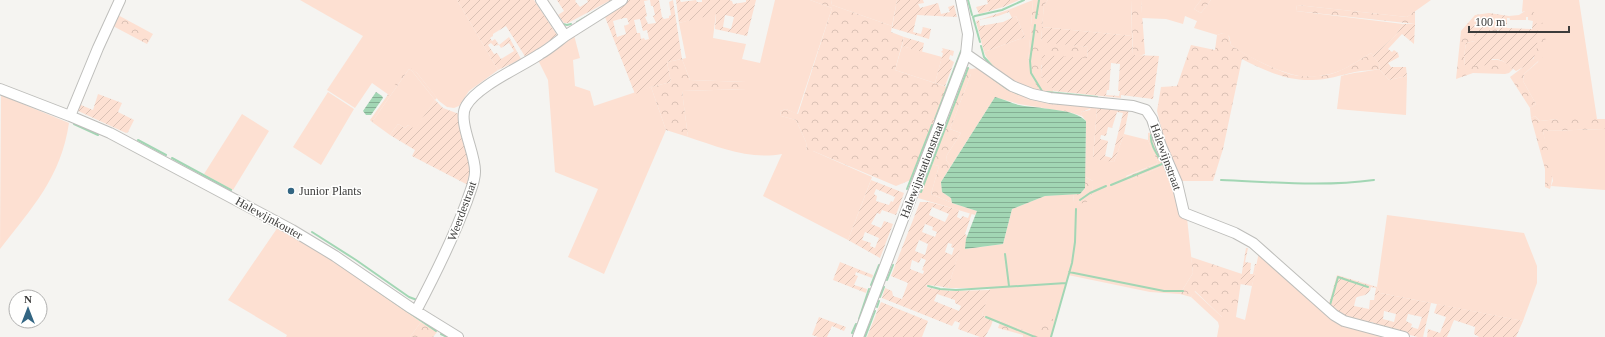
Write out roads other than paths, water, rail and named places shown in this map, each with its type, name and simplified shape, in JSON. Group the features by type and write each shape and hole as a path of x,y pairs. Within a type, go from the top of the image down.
{"street":[{"path":"70,116 98,48 120,0"},
{"path":"541,0 565,36 622,0"},
{"name":"Halewijnstationstraat","path":"858,337 966,54 968,34 961,0"},
{"name":"Weerdestraat","path":"416,312 442,261 474,180 475,163 465,122 465,107 482,91 541,54 565,36"},
{"name":"Halewijnstraat","path":"966,54 1012,86 1032,94 1050,98 1133,106 1146,110 1152,119 1161,146 1177,183 1184,213 1235,233 1253,243 1323,306 1344,321 1404,337"},
{"name":"Halewijnkouter","path":"0,89 110,133 292,230 335,256 416,312 458,337"}],"waterway":[{"path":"968,0 972,15"},
{"path":"980,42 973,17 1002,10 1024,0"},
{"path":"1036,18 1039,0"},
{"path":"577,22 596,11"},
{"path":"563,24 571,24"},
{"path":"1035,25 1030,61 1031,73 1042,91"},
{"path":"981,46 984,57 994,68"},
{"path":"935,119 961,51"},
{"path":"921,192 968,68"},
{"path":"992,78 1006,88 1019,94"},
{"path":"1047,92 1097,97"},
{"path":"74,124 98,135"},
{"path":"907,189 932,125"},
{"path":"1151,135 1152,144 1160,159"},
{"path":"138,140 166,155"},
{"path":"172,158 231,190"},
{"path":"1111,185 1162,164"},
{"path":"1221,180 1317,184 1374,180"},
{"path":"1080,200 1090,193 1106,186"},
{"path":"1051,337 1072,263 1075,242 1076,209"},
{"path":"312,232 356,260 409,297 417,300 418,298"},
{"path":"1005,254 1009,286"},
{"path":"871,285 879,265"},
{"path":"887,280 893,265"},
{"path":"1069,272 1164,291 1183,291"},
{"path":"1330,305 1338,277 1368,287"},
{"path":"363,281 436,331"},
{"path":"928,286 940,289 956,290 1066,283"},
{"path":"880,297 884,287"},
{"path":"859,319 869,289"},
{"path":"877,307 879,301"},
{"path":"865,337 875,311"},
{"path":"986,317 1035,337"},
{"path":"852,333 856,324"},
{"path":"441,334 447,337"}],"place":[{"name":"Junior Plants","path":"291,191"}]}
